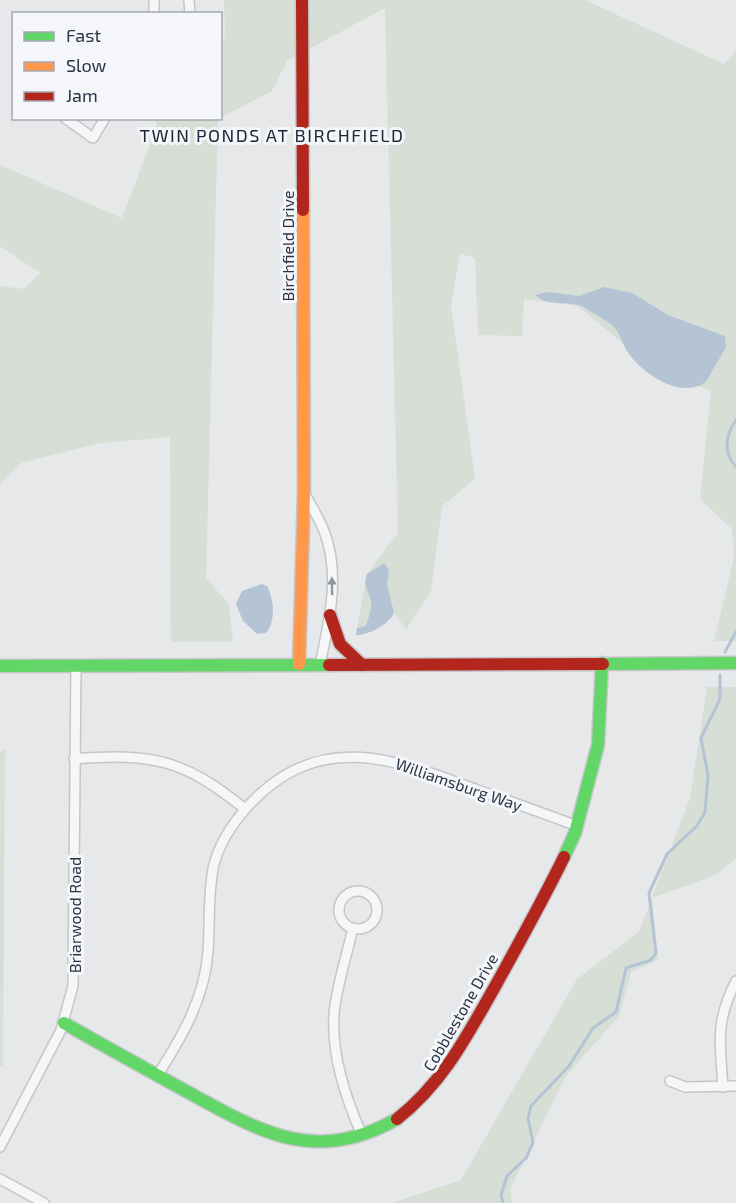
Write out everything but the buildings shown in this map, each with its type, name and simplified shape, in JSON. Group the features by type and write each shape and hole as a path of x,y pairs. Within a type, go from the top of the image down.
{"street":[{"name":"Birchfield Drive","path":"299,664 304,493 302,0"},
{"path":"67,120 93,138 104,120"},
{"name":"Birchfield Drive","path":"304,493 324,532 332,566 330,615 321,665"},
{"path":"330,615 334,634 342,650 363,666"},
{"name":"Cobblestone Drive","path":"64,1023 240,1121 273,1135 304,1143 321,1143 362,1135 403,1118 425,1098 444,1075 545,897 565,857 578,826 598,745 602,663"},
{"path":"0,666 736,663"},
{"name":"Briarwood Road","path":"0,1147 48,1058 64,1023 73,986 76,666"},
{"path":"74,759 126,757 175,765 207,780 245,809"},
{"name":"Williamsburg Way","path":"157,1076 184,1032 202,990 208,952 213,869 222,844 245,809 269,786 298,770 333,759 363,757 392,760 578,826"},
{"path":"355,890 362,891 373,896 377,914 371,925 353,928 343,921 339,908 344,897 355,890"},
{"path":"353,928 335,1007 334,1034 338,1061 350,1104 362,1135"},
{"path":"723,1087 719,1040 721,1016 736,981"},
{"path":"670,1081 685,1087 736,1086"},
{"path":"0,1179 44,1203"}],"shaded area":[{"path":"224,0 585,0 724,64 736,51 736,641 714,641 734,558 732,529 700,499 711,391 653,369 578,306 524,299 522,336 478,335 475,258 460,254 451,305 475,479 442,506 431,591 406,629 394,613 356,635 367,574 398,533 385,8 287,61 272,91 222,116 222,40 225,36"},
{"path":"155,120 218,120 206,578 229,604 233,642 171,642 170,437 101,443 21,463 0,484 0,286 24,289 40,273 0,246 0,165 122,218 157,126"},
{"path":"707,687 736,687 736,859 716,875 652,898 658,960 631,972 619,1016 566,1076 510,1189 512,1203 392,1203 461,1180 577,979 639,932 690,798"},
{"path":"5,749 3,1067 0,1065 0,752"}],"water":[{"path":"604,287 632,293 668,315 725,336 726,347 706,382 696,387 685,388 663,382 652,376 634,360 614,327 608,322 581,306 547,302 535,295 548,292 579,296"},
{"path":"384,563 389,570 387,584 394,613 378,629 356,635 357,628 366,626 370,611 371,602 365,582 367,574"},
{"path":"262,584 267,586 269,591 273,616 266,633 257,634 243,621 236,604 242,591"}],"waterway":[{"path":"736,420 727,444 729,456 736,467"},
{"path":"725,652 736,632"},
{"path":"503,1203 501,1195 507,1176 526,1158 533,1143 528,1118 531,1106 569,1066 593,1028 616,1012 626,968 651,960 656,953 649,893 667,854 697,826 705,812 708,775 701,738 720,699 720,675"}],"traffic: fast":[{"path":"564,857 575,833 598,745 602,663"},
{"path":"603,664 736,663"},
{"path":"0,666 329,665"},
{"path":"64,1023 237,1118 262,1130 288,1138 313,1141 339,1140 367,1133 397,1119"}],"traffic: slow":[{"path":"299,664 304,493 303,210"}],"traffic: jam":[{"path":"302,0 303,210"},
{"path":"330,615 340,644 362,665"},
{"path":"329,665 603,664"},
{"path":"397,1119 414,1105 442,1073 465,1039 564,857"}],"district":[{"name":"TWIN PONDS AT BIRCHFIELD","path":"272,135"}]}
